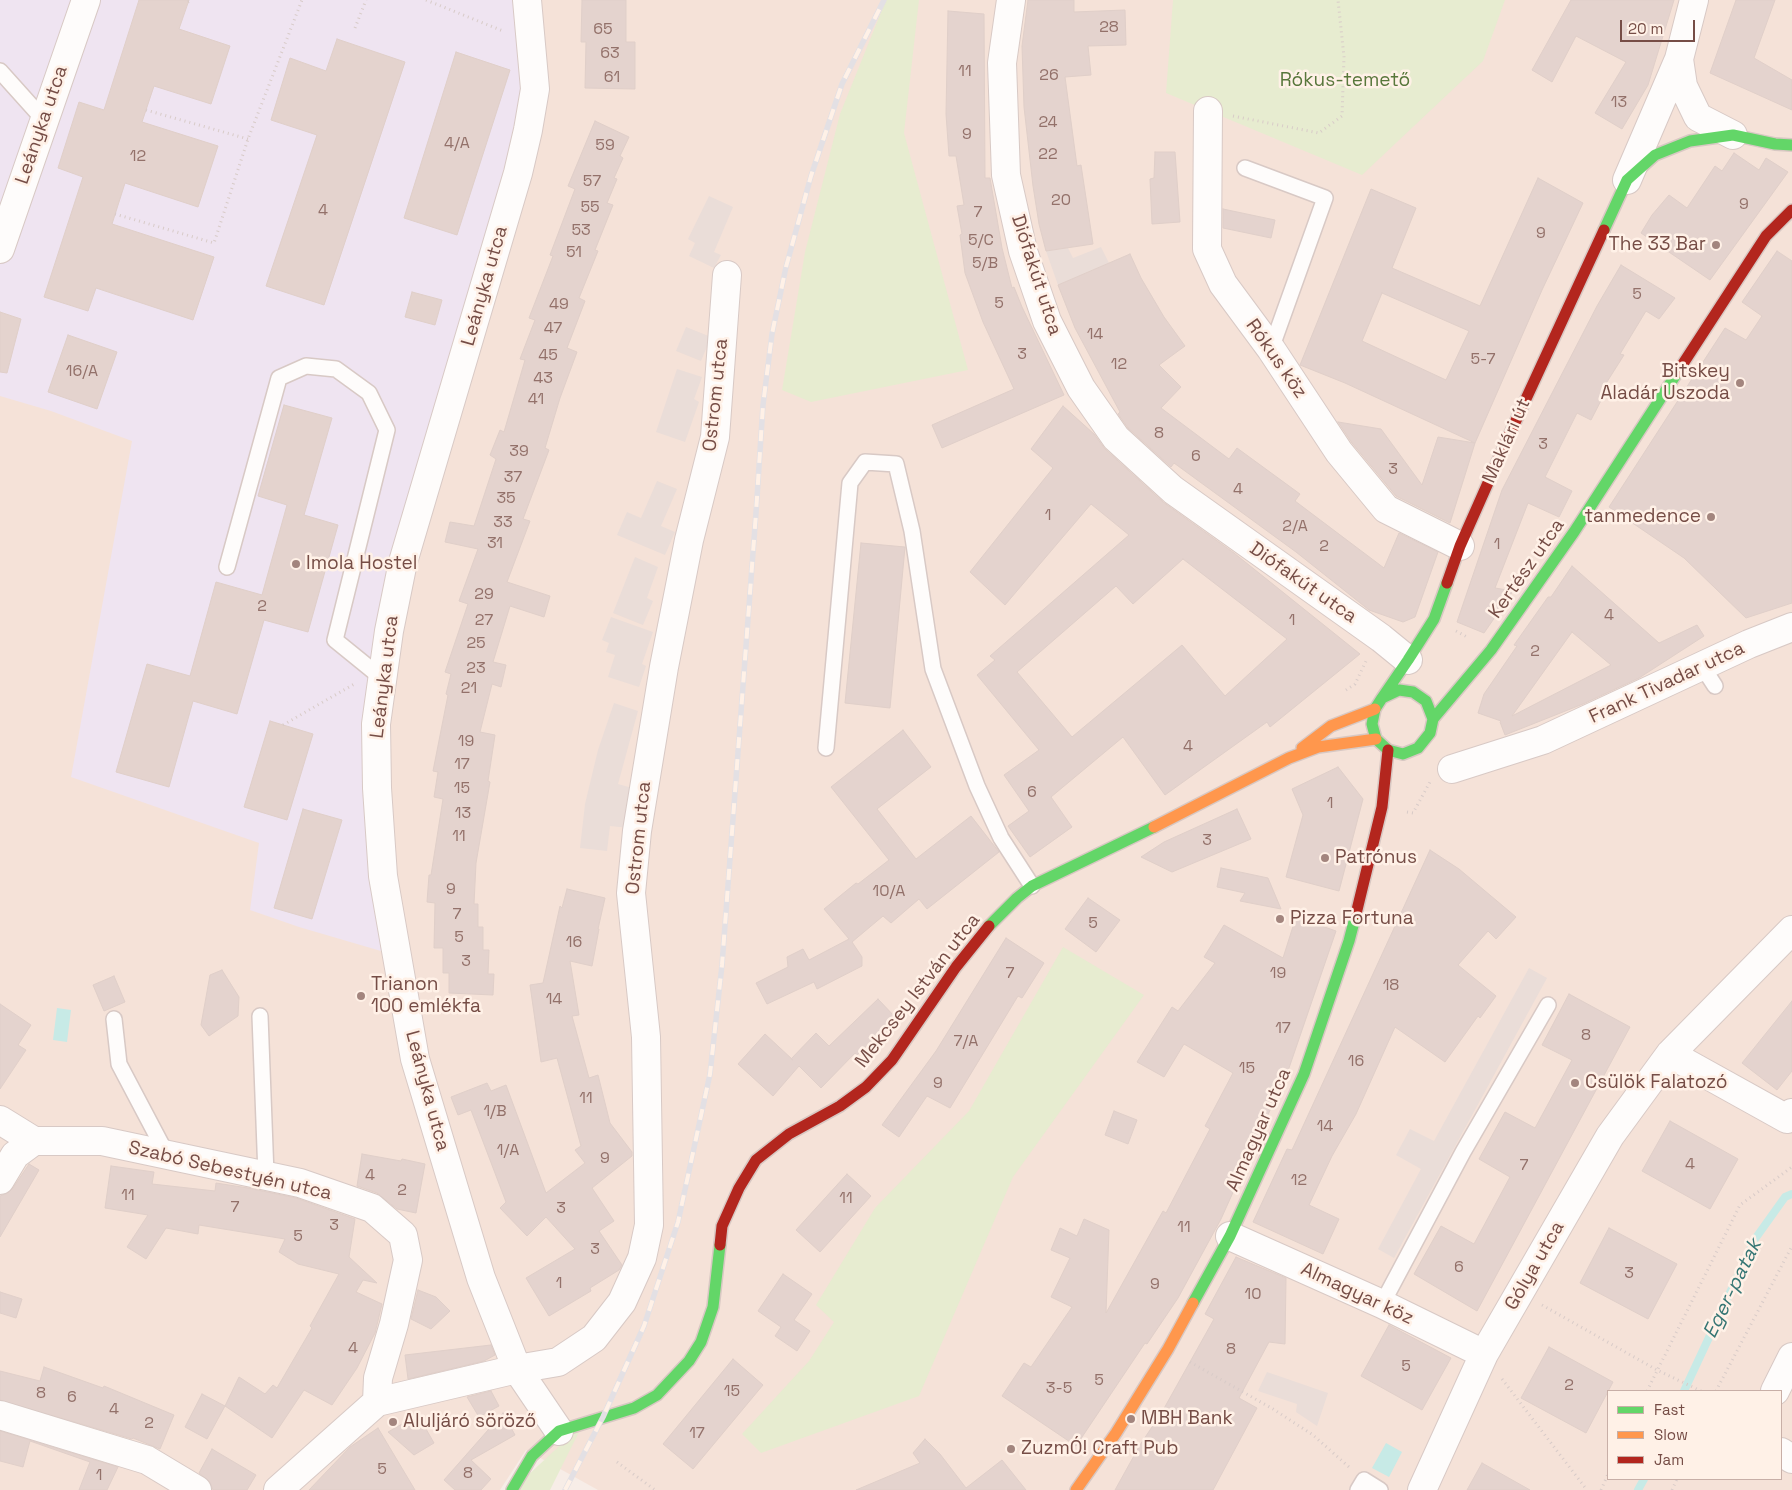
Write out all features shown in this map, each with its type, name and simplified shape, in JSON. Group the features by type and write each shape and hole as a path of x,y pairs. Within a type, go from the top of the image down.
{"street":[{"name":"Leányka utca","path":"527,0 535,89 526,138 518,173 403,562 389,632 376,724 377,788 382,876 415,1059 481,1278 517,1369 559,1431"},
{"name":"Diófakút utca","path":"1011,0 1002,63 1006,176 1024,251 1047,322 1081,388 1116,438 1173,490 1381,638 1408,660"},
{"name":"Maklári út","path":"1382,698 1434,619 1460,546 1627,180 1679,59 1694,0"},
{"name":"Leányka utca","path":"0,250 44,120 79,4"},
{"path":"1679,59 1683,86 1698,118 1734,135 1775,144 1792,145"},
{"name":"Rókus köz","path":"1208,111 1207,249 1223,284 1271,349 1340,452 1386,509 1460,546"},
{"name":"Maklári út","path":"1627,180 1655,156 1682,144 1690,141 1734,135"},
{"name":"Kertész utca","path":"1433,718 1491,650 1574,532 1766,236 1792,210"},
{"name":"Ostrom utca","path":"377,1402 517,1369 558,1362 594,1338 622,1302 642,1258 649,1225 646,1037 631,893 636,832 664,667 689,540 715,437 727,276"},
{"name":"Frank Tivadar utca","path":"1452,769 1543,740 1708,676 1749,644 1792,627"},
{"path":"1398,690 1413,692 1426,701 1433,718 1430,734 1418,748 1403,754 1388,750 1376,739 1372,724 1375,709 1382,698 1398,690"},
{"name":"Mekcsey István utca","path":"1289,758 1331,726 1375,709"},
{"name":"Mekcsey István utca","path":"559,1431 634,1408 657,1395 689,1361 701,1342 713,1307 722,1226 739,1188 756,1160 789,1134 840,1106 866,1087 892,1060 956,968 990,926 1032,886 1166,821 1289,758 1318,747 1376,739"},
{"name":"Almagyar utca","path":"1076,1490 1116,1432 1168,1350 1230,1236 1304,1074 1349,941 1367,875 1382,806 1388,750"},
{"name":"Gólya utca","path":"1422,1490 1484,1354 1610,1136 1670,1054 1792,930"},
{"path":"1670,1054 1787,1119 1792,1113"},
{"path":"0,1120 34,1141 15,1155 0,1180"},
{"name":"Szabó Sebestyén utca","path":"34,1141 102,1141 300,1183 372,1208 403,1235 408,1260 394,1324 378,1378 377,1402"},
{"name":"Almagyar köz","path":"1230,1236 1382,1304 1484,1354"},
{"path":"1776,1390 1792,1358"},
{"path":"278,1490 377,1402"},
{"path":"0,1415 147,1460 197,1490"},
{"path":"512,1490 532,1456 559,1431"}],"lane":[{"path":"0,71 44,120"},
{"path":"1245,168 1325,198 1271,349"},
{"path":"227,567 279,378 306,366 336,369 370,393 387,430 335,640 383,679"},
{"path":"826,748 850,483 865,462 896,464 912,531 933,669 977,786 1001,838 1032,886"},
{"path":"1382,1304 1463,1152 1548,1005"},
{"path":"260,1016 266,1175"},
{"path":"114,1019 119,1064 167,1155"},
{"path":"1361,1485 1380,1490"}],"path":[{"path":"115,214 214,243 248,139 302,0"},
{"path":"355,28 366,0"},
{"path":"426,0 532,42"},
{"path":"1208,111 1319,133 1342,116 1344,56 1338,0"},
{"path":"146,110 248,139"},
{"path":"1434,619 1491,650"},
{"path":"283,725 355,684 383,679"},
{"path":"1382,806 1413,813 1431,780 1452,769"},
{"path":"1647,1390 1740,1205 1792,1167"},
{"path":"1717,1390 1792,1246"},
{"path":"1520,1292 1657,1370 1699,1390"},
{"path":"1168,1350 1273,1409 1313,1435 1361,1485"},
{"path":"1484,1354 1528,1416 1587,1490"},
{"path":"617,1462 655,1490"},
{"path":"1601,1490 1607,1476"}],"shaded area":[{"path":"0,0 1792,0 1792,1490 598,1490 526,1450 500,1490 0,1490"},
{"path":"0,0 527,0 532,42 486,280 376,724 398,956 299,927 250,910 259,843 71,777 132,441 51,411 0,396"},
{"path":"709,196 733,207 714,252 721,255 714,268 689,256 695,243 688,239"},
{"path":"1101,247 1109,263 1058,285 1046,251 1068,248 1073,258"},
{"path":"686,327 711,337 701,361 676,351"},
{"path":"677,369 702,377 694,399 699,402 685,442 656,432"},
{"path":"657,481 677,489 661,526 675,532 665,555 617,535 627,512 641,518"},
{"path":"635,557 658,567 647,598 653,601 643,625 613,613"},
{"path":"611,617 653,632 642,664 646,666 639,687 608,677 615,655 606,652 609,643 602,640"},
{"path":"614,703 638,711 618,784 636,789 629,828 610,826 607,851 580,848 585,804 598,750"},
{"path":"1529,968 1547,978 1394,1258 1378,1249 1421,1169 1396,1155 1410,1129 1434,1141"},
{"path":"1267,1372 1328,1393 1317,1426 1296,1412 1297,1404 1258,1391"}],"green space":[{"path":"886,0 919,0 904,133 968,370 811,402 782,390 805,252 840,114"},
{"name":"Rókus-temető","path":"1173,0 1505,0 1483,61 1362,175 1166,93"},
{"path":"1063,947 1144,995 1013,1177 919,1396 761,1453 742,1434 809,1361 834,1322 816,1305 875,1208 969,1111"},
{"path":"583,1424 550,1490 512,1490"}],"water":[{"path":"57,1008 71,1010 67,1042 53,1040"},
{"path":"1386,1443 1402,1452 1389,1477 1372,1468"}],"building":[{"path":"139,0 189,0 179,29 230,46 211,104 154,86 142,122 218,146 198,207 125,183 112,224 214,257 193,320 96,288 88,311 44,297 83,177 58,168 79,102 104,110"},
{"path":"582,0 626,0 626,42 635,42 635,89 585,88 586,42 581,42"},
{"path":"1028,0 1074,0 1074,12 1125,10 1126,45 1088,46 1091,75 1065,77 1077,166 1081,165 1093,244 1046,251 1039,224 1033,186 1024,107 1022,46"},
{"path":"1571,0 1674,0 1648,85 1622,129 1595,113 1626,62 1576,36 1552,82 1532,70"},
{"path":"1736,0 1775,0 1754,58 1792,80 1792,110 1710,73"},
{"path":"948,11 984,14 985,178 990,178 1002,248 1012,288 1014,287 1064,395 942,448 932,425 1014,389 983,322 965,273 960,235 962,234 957,206 964,205 956,156 949,156 946,114"},
{"path":"337,39 405,62 324,305 266,286 317,135 271,120 290,58 326,71"},
{"path":"456,52 510,70 457,235 404,218"},
{"path":"595,121 629,137 620,156 623,158 614,178 617,179 607,203 613,205 595,250 598,251 579,298 585,301 567,348 577,352 560,398 545,448 549,450 523,519 530,521 507,582 550,596 544,617 510,606 493,662 506,665 501,687 492,684 480,732 495,735 488,781 490,782 476,863 474,904 478,904 478,927 483,927 483,950 489,950 488,974 494,974 493,995 449,993 449,973 443,973 443,948 434,948 435,903 427,902 429,875 431,875 443,799 434,797 438,772 433,771 451,674 445,672 468,604 459,601 478,549 445,542 450,522 474,526 496,459 490,455 500,430 504,432 525,360 520,359 535,320 529,318 553,256 550,255 575,189 568,186"},
{"path":"1155,152 1175,152 1180,222 1152,224 1150,179 1154,178"},
{"path":"1734,153 1759,170 1766,158 1788,172 1710,280 1641,233 1652,215 1669,195 1687,208 1715,166 1722,171"},
{"path":"1538,178 1583,203 1542,290 1475,443 1345,383 1300,365 1371,189 1416,208 1392,268 1480,306","holes":["1382,293 1469,331 1446,380 1362,341"]},
{"path":"1223,209 1275,220 1271,238 1223,228"},
{"name":"Bitskey Aladár Uszoda","path":"1777,251 1792,261 1792,603 1746,618 1684,558 1609,507 1725,328 1746,340 1762,316 1742,302"},
{"path":"1130,254 1141,278 1164,317 1185,346 1159,365 1181,387 1161,408 1229,459 1237,448 1300,494 1295,501 1384,568 1399,533 1438,552 1415,617 1403,622 1369,610 1296,552 1174,463 1171,467 1128,428 1118,414 1120,412 1075,328 1058,285"},
{"path":"1621,265 1675,298 1659,319 1646,311 1620,354 1624,355 1605,385 1608,387 1591,420 1577,413 1545,477 1572,491 1559,517 1528,503 1495,588 1513,591 1484,633 1457,622 1502,490 1597,306"},
{"path":"412,292 442,300 435,325 405,317"},
{"path":"0,312 21,319 7,373 0,372"},
{"path":"68,335 117,352 97,409 48,392"},
{"path":"284,405 332,418 304,515 338,525 308,632 264,620 237,714 193,701 169,787 116,772 147,664 190,676 216,582 262,595 287,505 258,496"},
{"path":"1063,406 1094,434 1105,449 1163,502 1234,553 1360,654 1270,727 1267,722 1165,795 1123,737 1051,797 1072,827 1030,857 1008,826 1029,811 1004,775 1039,750 977,675 995,660 990,656 1129,535 1091,504 1005,605 970,572 1053,468 1031,449","holes":["1183,559 1287,639 1225,696 1182,645 1072,737 1017,672 1116,586 1133,604"]},
{"path":"1338,422 1381,429 1422,485 1438,437 1475,443 1450,523 1396,496 1352,443"},
{"path":"861,543 905,547 890,708 845,703"},
{"path":"1572,566 1659,643 1697,625 1704,636 1639,678 1583,704 1505,735 1501,721 1478,713 1484,694 1517,646 1514,645 1548,597 1551,597","holes":["1572,632 1611,665 1512,716"]},
{"path":"270,721 313,734 287,820 244,807"},
{"path":"903,730 931,767 877,809 916,859 971,816 999,852 927,909 919,899 891,923 883,916 852,942 862,957 862,966 817,989 814,982 767,1004 756,983 788,967 787,957 803,949 809,960 849,939 824,909 889,860 831,787"},
{"path":"1338,767 1363,799 1339,891 1286,877 1303,815 1292,789"},
{"path":"303,809 342,820 312,919 274,908"},
{"path":"1237,809 1251,839 1172,872 1141,857 1164,842"},
{"path":"1430,850 1459,869 1516,917 1496,939 1488,931 1458,965 1496,996 1480,1018 1478,1016 1445,1062 1395,1027 1356,1114 1332,1156 1309,1205 1339,1219 1323,1254 1253,1222 1287,1149 1292,1150"},
{"path":"1221,868 1268,878 1281,909 1240,901 1245,893 1217,887"},
{"path":"567,889 605,898 592,966 570,961 579,1015 572,1016 589,1078 598,1075 610,1123 632,1152 632,1156 592,1188 614,1221 599,1231 622,1265 619,1270 590,1288 591,1291 549,1316 526,1278 575,1249 546,1217 527,1236 500,1208 506,1202 471,1110 458,1115 451,1097 487,1083 491,1091 506,1085 546,1193 585,1163 575,1150 581,1146 557,1058 541,1062 530,985 543,983 560,906 562,908"},
{"path":"1088,898 1120,920 1096,952 1065,929"},
{"path":"1296,917 1336,931 1289,1068 1221,1219 1178,1298 1147,1344 1145,1343 1076,1446 1002,1396 1024,1363 1031,1367 1072,1307 1051,1297 1070,1258 1051,1250 1060,1228 1077,1236 1084,1219 1109,1230 1106,1313 1163,1211 1166,1213 1210,1129 1205,1126 1233,1073 1184,1044 1164,1077 1137,1062 1172,1007 1178,1011 1215,963 1204,957 1224,925 1283,958"},
{"path":"1006,938 1044,963 1022,998 1018,996 950,1108 927,1096 899,1137 882,1125 936,1051"},
{"path":"222,970 239,997 238,1016 209,1036 201,1025 210,975"},
{"path":"114,976 125,1002 104,1011 93,985"},
{"path":"1569,994 1630,1027 1477,1311 1414,1274 1441,1226 1474,1244 1510,1177 1479,1159 1505,1112 1535,1128 1572,1060 1542,1045"},
{"path":"878,999 896,1018 857,1055 855,1053 821,1088 799,1066 773,1096 738,1064 765,1034 791,1059 816,1033 829,1046"},
{"path":"1792,1001 1792,1071 1777,1090 1742,1063"},
{"path":"0,1004 31,1025 18,1045 26,1050 0,1089"},
{"path":"1114,1111 1137,1120 1128,1144 1105,1135"},
{"path":"1670,1121 1738,1159 1710,1209 1642,1171"},
{"path":"362,1154 425,1164 416,1213 397,1209 377,1193 357,1186"},
{"path":"29,1164 39,1170 0,1237 0,1196 8,1193 13,1188"},
{"path":"111,1166 154,1172 152,1184 215,1191 216,1183 248,1188 296,1198 355,1219 349,1257 377,1283 363,1280 356,1292 382,1304 375,1333 357,1368 332,1405 304,1390 272,1438 225,1406 239,1377 265,1394 273,1385 277,1388 312,1328 310,1326 339,1274 298,1264 279,1252 285,1239 199,1225 198,1234 166,1228 146,1259 127,1247 148,1215 105,1208"},
{"path":"847,1174 871,1196 820,1252 796,1230"},
{"path":"1609,1228 1677,1264 1648,1319 1580,1283"},
{"path":"1236,1257 1286,1278 1285,1344 1269,1342 1239,1398 1257,1408 1213,1490 1115,1490 1140,1445 1162,1412 1214,1319 1205,1314"},
{"path":"783,1274 812,1294 794,1320 810,1331 797,1351 775,1336 781,1327 758,1311"},
{"path":"418,1290 436,1297 450,1311 431,1329 411,1319"},
{"path":"0,1292 22,1299 16,1318 0,1313"},
{"path":"1389,1325 1451,1358 1422,1410 1361,1376"},
{"path":"491,1345 495,1355 484,1361 408,1379 405,1355"},
{"path":"1549,1347 1613,1382 1607,1390 1586,1433 1521,1398"},
{"path":"733,1359 763,1385 693,1469 663,1444"},
{"path":"44,1367 103,1388 104,1386 174,1415 160,1449 133,1438 0,1400 0,1371 40,1381"},
{"path":"491,1391 499,1406 479,1417 467,1397"},
{"path":"202,1394 225,1406 207,1439 185,1427"},
{"path":"503,1413 515,1435 471,1460 491,1479 481,1490 455,1490 444,1480"},
{"path":"418,1415 434,1443 414,1455 388,1432"},
{"path":"378,1428 415,1490 309,1490 350,1447"},
{"path":"0,1431 118,1467 107,1490 79,1490 90,1462 30,1441 23,1467 0,1461"},
{"path":"925,1439 940,1454 966,1488 1002,1460 1026,1490 856,1490 920,1463 913,1453"},
{"path":"212,1449 256,1475 247,1490 213,1490 210,1482 199,1473"},
{"path":"1482,1463 1530,1490 1467,1490"}],"waterway":[{"name":"Eger-patak","path":"1684,1390 1755,1239 1785,1197 1792,1194"},
{"name":"Eger-patak","path":"1638,1490 1643,1480"}],"railway":[{"path":"565,1490 603,1417 644,1326 678,1222 710,1074 722,965 763,405 772,334 786,267 811,176 842,84 884,0"}],"traffic: fast":[{"path":"1604,230 1627,180 1655,155 1690,141 1733,135 1775,144 1792,145"},
{"path":"1433,719 1491,650 1574,532 1677,373"},
{"path":"1382,698 1399,690 1413,692 1426,701 1433,719 1430,733 1418,748 1403,754 1388,750 1376,739 1372,724 1375,709 1382,698 1408,660 1434,619 1447,583"},
{"path":"989,926 1032,886 1154,827"},
{"path":"1193,1303 1230,1236 1304,1074 1349,941 1356,914"},
{"path":"512,1490 532,1456 559,1431 634,1408 657,1395 689,1361 701,1342 713,1307 720,1245"}],"traffic: slow":[{"path":"1302,748 1331,726 1375,709"},
{"path":"1154,827 1289,758 1318,747 1376,739"},
{"path":"1076,1490 1116,1433 1168,1349 1193,1303"}],"traffic: jam":[{"path":"1677,373 1766,236 1792,210"},
{"path":"1447,583 1460,546 1507,440 1604,230"},
{"path":"1356,914 1382,807 1388,750"},
{"path":"720,1245 722,1226 739,1188 756,1160 789,1134 840,1106 866,1087 892,1060 956,967 989,926"}],"place":[{"name":"The 33 Bar","path":"1716,245"},
{"name":"Bitskey Aladár Uszoda","path":"1740,383"},
{"name":"tanmedence","path":"1711,517"},
{"name":"Imola Hostel","path":"296,564"},
{"name":"Patrónus","path":"1325,858"},
{"name":"Pizza Fortuna","path":"1280,919"},
{"name":"Trianon 100 emlékfa","path":"361,996"},
{"name":"Csülök Falatozó","path":"1575,1083"},
{"name":"MBH Bank","path":"1131,1419"},
{"name":"Aluljáró söröző","path":"393,1422"},
{"name":"ZuzmÓ! Craft Pub","path":"1011,1449"}]}
